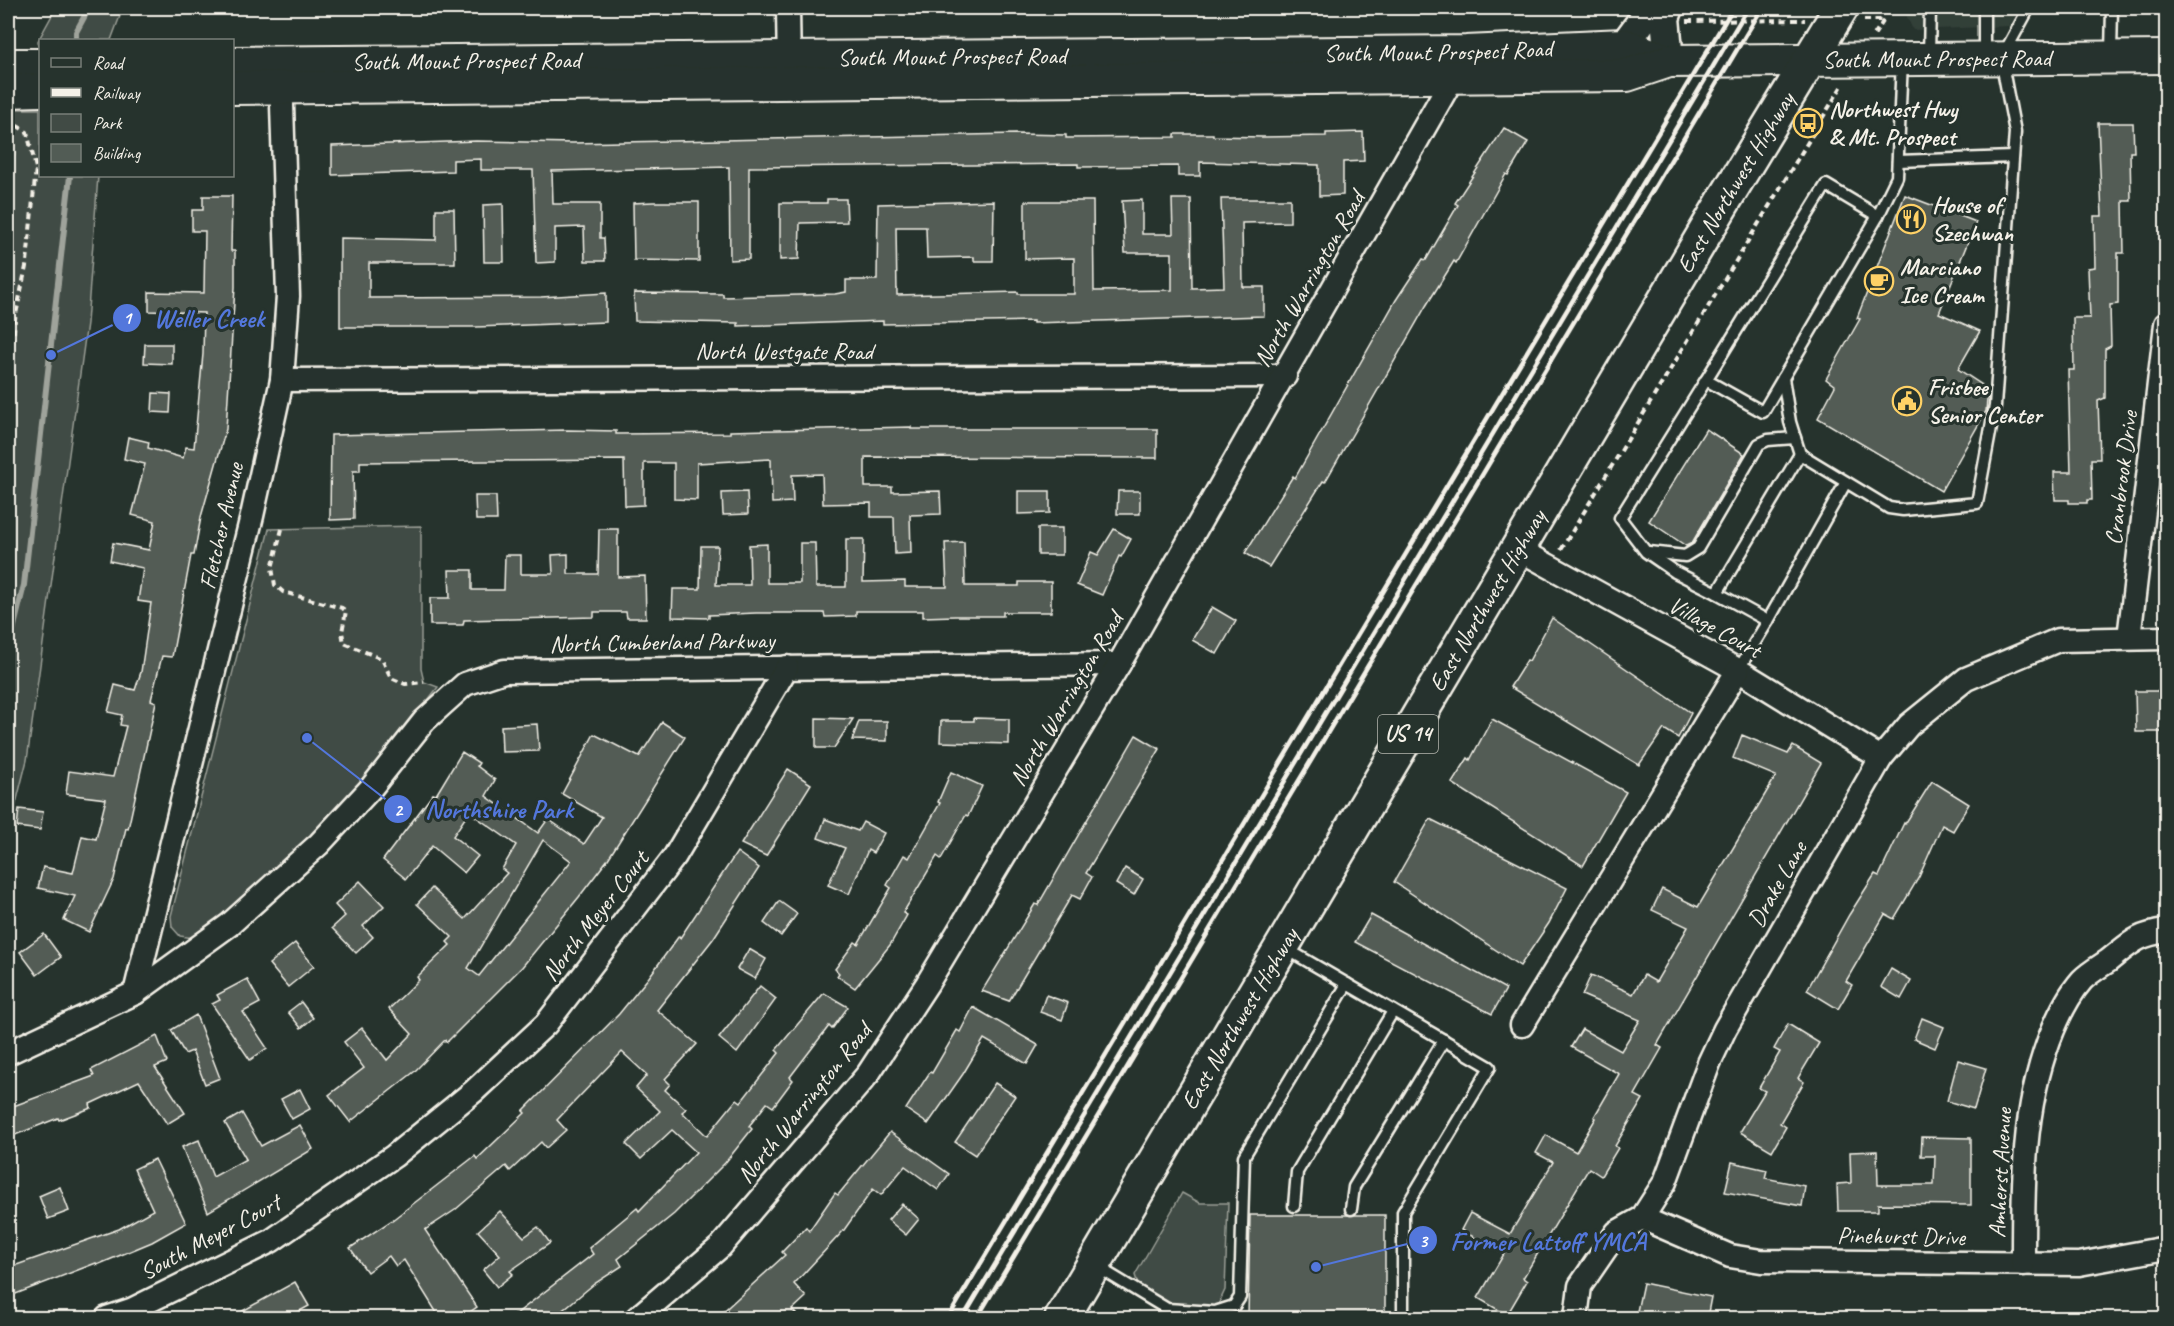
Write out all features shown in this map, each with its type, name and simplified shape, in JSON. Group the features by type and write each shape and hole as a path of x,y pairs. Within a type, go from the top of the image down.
{"main road":[{"name":"East Northwest Highway","path":"1062,1318 1842,8"},
{"name":"South Mount Prospect Road","path":"1460,65 1624,45 1669,61"},
{"name":"South Mount Prospect Road","path":"234,63 281,74 1460,65 1627,75 1669,61 2166,57"},
{"path":"8,65 39,65"},
{"name":"South Mount Prospect Road","path":"234,87 281,74"},
{"path":"8,91 39,90"}],"street":[{"path":"788,8 789,71"},
{"path":"1624,45 1640,22 1655,8"},
{"path":"1669,61 1665,18 1679,14"},
{"name":"North Warrington Road","path":"637,1318 720,1247 868,1074 933,974 1119,664 1460,65"},
{"name":"Fletcher Avenue","path":"135,993 252,516 282,380 288,296 281,74"},
{"name":"Cranbrook Drive","path":"2129,638 2166,324"},
{"name":"North Westgate Road","path":"282,380 1285,376"},
{"name":"Village Court","path":"1518,549 1738,670 1881,758"},
{"name":"Drake Lane","path":"1576,1318 1580,1286 1617,1232 1642,1218 1665,1182 1709,1063 1725,1029 1881,758 1909,725 1965,680 2058,640 2166,638"},
{"name":"North Cumberland Parkway","path":"8,1053 135,993 229,925 289,872 371,788 424,721 465,684 504,671 1119,664"},
{"name":"North Meyer Court","path":"394,1156 474,1091 546,1024 675,856 787,667"},
{"path":"1522,1025 1738,670"},
{"name":"Amherst Avenue","path":"2023,1264 2023,1175 2027,1122 2032,1095 2053,1030 2063,1008 2083,980 2143,934 2166,931"},
{"name":"South Meyer Court","path":"107,1318 131,1310 271,1241 394,1156"},
{"name":"Pinehurst Drive","path":"1642,1218 1745,1260 2079,1264 2166,1248"}],"lane":[{"path":"1706,380 1763,412 1784,378 1878,216 1897,177 1915,59 1930,8"},
{"path":"1784,378 1800,454 1889,508 1903,510 1977,503 1995,406 2015,132 1992,59 1984,8"},
{"path":"1992,59 2029,8"},
{"path":"2111,57 2112,8"},
{"path":"1898,161 2013,157"},
{"path":"1768,621 1675,572 1646,552 1620,518 1826,184 1878,216"},
{"path":"1646,552 1685,556 1698,548 1759,444 1768,440 1795,438"},
{"path":"1717,593 1800,454"},
{"path":"1738,670 1846,482"},
{"path":"1282,947 1490,1067 1404,1212 1404,1318"},
{"path":"1094,1265 1167,1309 1215,1312 1234,1306 1240,1297 1244,1156 1347,984"},
{"path":"1294,1206 1297,1172 1393,1011"},
{"path":"1351,1209 1354,1187 1444,1040"}],"path":[{"path":"1679,14 1802,20"},
{"path":"1562,548 1840,88"},
{"path":"8,120 27,132 36,168 27,262 15,319 8,398"},
{"path":"282,528 272,568 275,585 283,592 342,608 346,611 342,632 344,642 382,659 391,678 405,684 424,682"}],"shaded area":[{"path":"1903,8 2020,8 2009,26 1913,30"},
{"path":"8,143 15,151 8,210"}],"green space":[{"path":"56,8 123,8 111,39 39,39"},
{"path":"8,109 39,109 39,177 98,177 87,323 27,760 8,835 8,210 15,151 8,143"},
{"path":"421,526 421,669 424,682 438,687 340,808 301,848 238,904 194,938 180,936 172,927 171,916 269,529"},
{"path":"1182,1193 1200,1203 1228,1203 1225,1290 1217,1307 1168,1305 1139,1288 1135,1275"}],"building":[{"path":"2098,123 2133,123 2134,152 2130,152 2131,201 2123,201 2124,253 2118,253 2118,304 2110,305 2111,346 2105,349 2105,398 2098,401 2100,459 2091,459 2092,500 2087,500 2087,503 2069,503 2069,500 2055,500 2054,472 2071,472 2068,370 2074,370 2073,318 2090,318 2088,268 2095,267 2094,216 2102,216"},
{"path":"1504,128 1528,142 1508,175 1506,174 1456,263 1454,261 1426,306 1325,482 1323,481 1269,567 1245,553 1293,476 1295,478 1396,300 1423,259 1426,260 1458,205 1455,203"},
{"path":"1363,132 1364,161 1343,162 1343,195 1319,196 1319,165 1200,162 1200,176 1178,176 1178,166 1078,167 1078,164 749,167 749,259 730,260 729,167 552,171 553,204 600,204 600,238 604,238 605,261 585,261 584,227 555,228 555,262 536,263 533,170 481,170 481,159 453,160 453,171 332,175 332,146 476,141 573,143 1017,134 1066,135 1066,138 1175,137 1175,134 1263,137 1326,136 1326,133"},
{"path":"1905,195 1976,222 1939,313 1980,331 1958,369 1988,389 1986,411 1941,491 1818,418 1835,386 1826,379 1860,319 1857,318"},
{"path":"203,196 232,196 231,251 235,251 235,287 226,429 201,517 194,555 191,555 172,657 162,656 151,700 156,702 128,829 126,828 114,879 89,932 64,920 75,896 38,888 43,867 73,873 82,836 96,839 106,799 66,794 69,771 113,777 126,726 120,725 122,715 108,712 115,685 135,690 141,672 151,603 138,601 143,568 110,561 113,543 149,550 155,521 132,515 145,464 124,459 128,437 149,442 148,448 183,458 186,447 194,448 203,354 204,313 149,311 149,292 204,293 205,231 192,231 192,210 203,210"},
{"path":"827,199 846,199 847,222 800,223 799,259 780,260 780,203 827,203"},
{"path":"1172,199 1191,199 1192,288 1224,287 1221,199 1290,199 1290,222 1242,223 1243,287 1264,287 1264,316 1033,323 1033,321 883,324 883,321 738,326 738,323 635,321 634,293 723,294 723,297 835,294 846,292 846,280 877,280 878,204 994,201 993,261 974,261 974,257 927,258 926,227 896,227 897,295 1018,292 1018,294 1074,294 1074,258 1025,259 1025,201 1093,201 1094,291 1172,290 1172,253 1125,253 1122,201 1142,200 1142,234 1173,234"},
{"path":"699,202 699,261 634,260 633,203"},
{"path":"503,204 504,262 484,262 483,205"},
{"path":"436,209 454,209 455,263 369,263 369,298 541,297 606,293 606,322 476,327 340,327 340,238 436,240"},
{"path":"145,344 172,344 172,364 144,363"},
{"path":"153,393 171,394 170,413 152,412"},
{"path":"911,427 911,429 1157,429 1157,458 865,457 865,487 892,487 892,492 940,491 941,514 910,515 911,553 895,554 894,517 871,517 871,503 823,504 822,474 792,475 793,502 772,503 771,459 697,463 697,500 674,499 674,463 644,463 644,505 625,506 624,460 360,462 360,471 353,471 354,519 330,520 331,435 567,430 616,431 616,434 730,433 730,431"},
{"path":"1706,429 1744,454 1692,543 1686,546 1649,521"},
{"path":"1018,491 1050,491 1050,513 1018,514"},
{"path":"1118,491 1140,491 1140,514 1117,514"},
{"path":"747,492 748,514 723,515 722,493"},
{"path":"475,496 496,496 497,520 476,520"},
{"path":"1038,528 1062,528 1062,555 1038,555"},
{"path":"599,529 618,529 618,577 645,576 646,618 627,618 626,612 594,612 594,617 464,620 463,625 430,625 430,598 450,598 449,570 472,570 472,590 504,590 505,555 521,555 521,574 553,574 552,555 568,554 568,574 598,574"},
{"path":"1114,529 1131,539 1121,557 1119,556 1102,595 1077,585 1091,552 1098,555"},
{"path":"846,539 864,539 863,582 905,581 905,587 947,587 945,543 964,542 965,586 1019,586 1019,582 1051,582 1051,612 1003,612 1003,616 923,617 923,611 856,611 856,616 825,617 824,613 756,613 709,615 709,618 672,617 673,589 700,589 701,546 718,546 716,585 750,585 749,545 767,544 767,583 800,583 800,543 815,543 816,587 846,587"},
{"path":"1212,607 1236,621 1217,654 1192,640"},
{"path":"1552,618 1691,713 1678,738 1664,729 1639,765 1510,687 1527,660 1529,661"},
{"path":"2135,691 2164,691 2164,732 2136,732"},
{"path":"816,718 853,719 834,748 816,748"},
{"path":"974,718 1009,719 1009,744 940,742 941,721 974,721"},
{"path":"1492,719 1626,792 1583,866 1452,783 1468,758 1470,760"},
{"path":"859,721 887,721 887,741 852,740"},
{"path":"662,722 685,737 608,859 522,967 414,1072 350,1122 329,1095 364,1068 344,1042 362,1028 387,1060 412,1034 389,1009 419,980 417,977 450,945 447,942 452,937 417,904 432,888 465,919 507,873 502,869 516,845 469,812 453,836 478,856 464,873 432,846 406,879 383,860 433,794 436,795 462,752 479,763 477,766 495,780 486,796 538,833 548,819 584,844 602,817 562,794 594,734 639,757","holes":["543,840 571,861 479,976 468,968"]},
{"path":"537,724 539,751 502,752 501,726"},
{"path":"1136,735 1160,749 1086,873 1092,877 1080,899 1072,895 1009,1001 982,991 1035,904 1038,905"},
{"path":"1742,735 1788,754 1793,746 1821,763 1657,1045 1662,1048 1635,1095 1643,1099 1615,1146 1618,1148 1601,1176 1589,1168 1523,1278 1527,1281 1507,1315 1478,1298 1504,1254 1461,1230 1470,1213 1510,1234 1553,1162 1536,1153 1546,1135 1576,1152 1596,1118 1594,1117 1619,1074 1571,1047 1582,1029 1621,1051 1640,1020 1582,995 1591,975 1633,994 1644,975 1656,982 1688,927 1652,910 1662,889 1698,907 1776,776 1733,758"},
{"path":"788,769 811,784 766,856 741,844"},
{"path":"951,772 982,786 968,816 966,815 941,859 937,856 903,913 907,915 890,945 855,988 837,976 839,973 835,969 855,942 858,944 891,888 887,885 904,855 909,858 940,803 938,802"},
{"path":"1932,781 1969,804 1953,831 1942,825 1919,877 1894,919 1885,914 1846,981 1852,985 1838,1009 1807,990 1849,915 1875,874 1879,876 1904,823"},
{"path":"19,809 43,812 40,830 17,827"},
{"path":"825,819 858,831 863,822 884,833 873,853 868,850 849,894 828,885 845,848 818,838"},
{"path":"1430,819 1567,888 1549,923 1520,966 1394,882"},
{"path":"737,852 759,868 713,939 657,1010 697,1044 665,1079 670,1084 665,1090 686,1109 682,1112 707,1136 737,1099 741,1102 779,1053 776,1050 824,993 848,1007 832,1029 829,1026 790,1077 793,1080 773,1107 767,1103 749,1126 752,1129 725,1163 674,1214 618,1259 622,1266 594,1284 553,1318 511,1318 593,1254 589,1248 637,1208 639,1211 696,1152 672,1130 641,1159 626,1144 660,1111 636,1088 647,1075 622,1052 557,1120 566,1130 546,1148 541,1142 510,1171 506,1166 455,1210 425,1230 477,1307 461,1318 440,1318 404,1260 396,1266 389,1256 367,1272 350,1248 391,1221 475,1156 477,1159 525,1113 523,1111 619,1014 679,936 680,938"},
{"path":"1125,868 1143,879 1134,895 1116,884"},
{"path":"360,881 384,906 363,926 373,937 356,953 332,928 345,916 335,905"},
{"path":"779,901 797,914 781,936 764,923"},
{"path":"1371,915 1506,989 1492,1014 1355,942"},
{"path":"44,934 61,957 37,975 20,952"},
{"path":"295,943 314,966 288,987 269,964"},
{"path":"749,949 766,959 755,979 737,969"},
{"path":"1891,969 1911,981 1901,999 1881,987"},
{"path":"247,979 260,1003 243,1012 267,1048 250,1060 212,1004 220,1000 217,995"},
{"path":"760,986 776,999 737,1053 719,1038"},
{"path":"1046,995 1068,1003 1062,1020 1040,1012"},
{"path":"301,1002 313,1018 301,1028 288,1012"},
{"path":"973,1007 1038,1045 1027,1064 984,1039 928,1124 906,1109 930,1072 932,1073 957,1030 960,1032"},
{"path":"196,1015 220,1078 205,1084 192,1051 185,1054 171,1030"},
{"path":"1922,1018 1944,1027 1935,1048 1914,1039"},
{"path":"1788,1024 1819,1043 1798,1078 1804,1082 1780,1123 1786,1127 1772,1151 1740,1132 1765,1091 1759,1088 1780,1052 1774,1049"},
{"path":"157,1036 167,1062 155,1067 185,1113 167,1124 139,1081 90,1104 91,1108 15,1135 11,1125 8,1125 8,1108 94,1076 91,1070"},
{"path":"1958,1060 1986,1068 1974,1109 1947,1101"},
{"path":"995,1083 1015,1096 975,1155 955,1142"},
{"path":"300,1089 310,1109 292,1119 281,1099"},
{"path":"242,1113 261,1146 300,1125 313,1149 208,1212 182,1147 199,1140 213,1177 246,1159 225,1123"},
{"path":"890,1132 949,1174 938,1190 905,1166 881,1195 873,1189 844,1230 794,1284 806,1297 792,1310 800,1318 716,1318 785,1255 782,1252 806,1227 809,1231 835,1193 838,1195"},
{"path":"1922,1137 1971,1138 1971,1205 1878,1204 1878,1211 1838,1211 1837,1184 1851,1183 1850,1152 1877,1151 1878,1185 1934,1185 1935,1156 1921,1156"},
{"path":"155,1159 186,1223 152,1242 97,1265 96,1263 8,1297 8,1268 119,1229 153,1210 134,1169"},
{"path":"1732,1162 1767,1170 1765,1178 1805,1186 1802,1206 1725,1192"},
{"path":"60,1187 69,1211 48,1219 39,1196"},
{"path":"902,1204 919,1219 906,1235 888,1220"},
{"path":"500,1211 524,1237 538,1227 550,1243 510,1271 513,1274 497,1287 483,1270 500,1255 478,1231"},
{"path":"1250,1215 1385,1215 1385,1318 1248,1318"},
{"path":"295,1282 309,1306 287,1318 230,1318"},
{"path":"1643,1283 1711,1297 1707,1318 1636,1316"}],"waterway":[{"path":"76,39 76,32 89,8"},
{"path":"8,651 24,585 70,177"}],"railway":[{"path":"948,1318 1733,8"},
{"path":"963,1318 1748,8"},
{"path":"977,1318 1762,8"}],"place":[{"name":"Northwest Hwy & Mt. Prospect","path":"1808,123"},
{"name":"House of Szechwan","path":"1911,219"},
{"name":"Marciano Ice Cream","path":"1879,281"},
{"name":"Weller Creek","path":"51,355"},
{"name":"Frisbee Senior Center","path":"1907,401"},
{"name":"Northshire Park","path":"307,738"},
{"name":"Former Lattoff YMCA","path":"1316,1267"}]}
